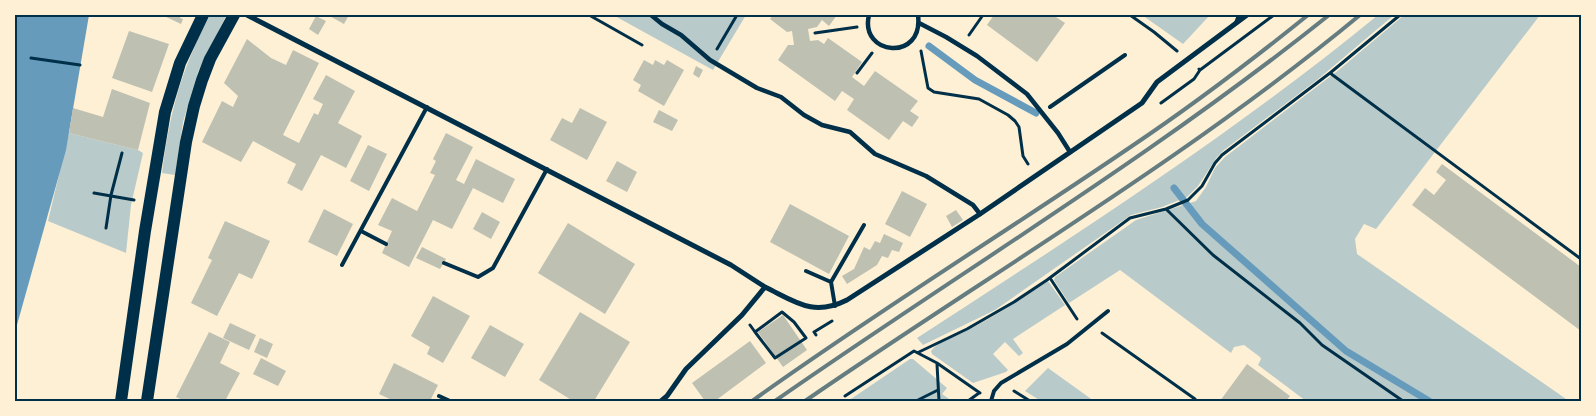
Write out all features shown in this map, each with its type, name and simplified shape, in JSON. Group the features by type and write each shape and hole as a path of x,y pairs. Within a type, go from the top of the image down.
{"main road":[{"path":"121,401 145,231 165,112 180,63 203,15"},
{"path":"148,401 184,152 194,106 210,60 234,15"}],"street":[{"path":"247,15 731,265 765,287 803,305 814,308 835,306 847,300 980,214 1142,103 1157,82 1247,15"},
{"path":"651,15 681,35 710,60 757,88 781,97 804,115 822,125 850,132 875,154 926,176 973,205 980,214"},
{"path":"869,15 868,25 870,33 879,44 889,48 906,46 912,40 917,33 918,15"},
{"path":"919,23 962,46 1027,94 1058,133 1070,152"},
{"path":"661,401 667,396 686,368 742,315 765,287"}],"lane":[{"path":"1236,23 1239,15"},
{"path":"1050,107 1125,55"},
{"path":"342,265 427,107"},
{"path":"444,263 478,277 493,268 547,169"},
{"path":"835,306 831,282 864,225"},
{"path":"361,231 386,244"},
{"path":"806,271 831,282"},
{"path":"991,401 994,391 1002,383 1067,344 1108,311"},
{"path":"439,396 450,401"}],"path":[{"path":"589,15 642,45"},
{"path":"710,60 737,15"},
{"path":"962,46 983,15"},
{"path":"1130,15 1188,60"},
{"path":"919,352 992,315 1050,278 1130,218 1179,204 1189,199 1202,186 1215,163 1222,155 1330,73 1400,15"},
{"path":"815,33 868,25"},
{"path":"917,33 928,88 934,92 979,99 1015,121 1024,156 1035,175"},
{"path":"857,73 879,44"},
{"path":"31,58 80,65"},
{"path":"1330,73 1581,259"},
{"path":"106,228 111,195 122,152"},
{"path":"94,193 132,199"},
{"path":"1166,208 1213,255 1300,323 1322,345 1403,401"},
{"path":"1050,278 1083,331"},
{"path":"742,315 774,358 806,338 794,322 782,312 756,332"},
{"path":"1091,324 1195,400"},
{"path":"845,396 912,351 919,352 937,363 979,393 968,401"},
{"path":"937,363 939,401"},
{"path":"1002,383 1030,401"},
{"path":"916,401 938,390"}],"shaded area":[{"path":"210,15 226,16 198,72 183,122 175,175 162,173 178,91 191,54"},
{"path":"613,15 746,15 713,70"},
{"path":"1142,15 1210,15 1183,44"},
{"path":"1378,15 1394,15 1317,80 1224,150 1217,157 1198,186 1187,197 1162,207 1131,215 995,310 923,345 917,338 1210,143 1323,59"},
{"path":"1404,15 1540,15 1376,229 1364,224 1355,239 1357,254 1569,401 1306,401 1258,365 1260,357 1244,345 1234,347 1231,353 1120,270 1069,303 1054,280 1055,277 1136,220 1196,201 1206,187 1215,168 1225,157 1340,69"},
{"path":"69,133 138,150 143,153 131,205 126,253 48,221"},
{"path":"1048,281 1065,305 1013,339 1023,353 1019,356 1005,342 993,354 1008,370 1006,372 973,383 932,354 931,351 938,344 989,319"},
{"path":"910,359 913,359 947,388 942,394 952,401 848,401"},
{"path":"1048,368 1094,401 1041,401 1025,391"}],"water":[{"path":"15,15 89,15 66,150 15,332"}],"building":[{"path":"162,15 181,15 180,18 183,19 181,24"},
{"path":"328,15 349,15 344,24"},
{"path":"773,15 837,15 829,26 822,20 817,27 808,29 810,41 818,40 824,44 828,38 862,62 852,77 864,86 875,71 918,101 910,111 919,117 912,127 903,121 889,140 847,110 854,99 842,91 835,101 778,60 788,45 794,45 792,31 787,32 770,19"},
{"path":"994,15 1053,15 1065,23 1037,62 987,25"},
{"path":"316,16 326,21 318,35 309,29"},
{"path":"129,31 169,44 152,92 112,78"},
{"path":"247,39 271,58 286,65 293,50 319,63 283,135 299,143 314,113 318,115 323,104 313,99 326,75 355,91 338,123 362,136 346,168 321,155 302,191 287,183 296,164 253,141 241,162 202,142 222,101 233,107 238,96 224,83"},
{"path":"644,60 653,65 655,60 664,65 667,60 684,70 664,106 638,91 641,85 633,80"},
{"path":"696,66 703,70 699,78 693,74"},
{"path":"112,89 150,103 138,150 69,133 73,108 103,117"},
{"path":"580,108 607,122 587,160 550,140 562,118 572,123"},
{"path":"659,110 678,120 672,131 653,122"},
{"path":"446,133 473,147 456,180 464,184 476,159 515,179 503,203 473,188 452,229 433,220 409,267 382,253 392,231 378,225 392,198 417,211 435,175 430,173 436,161 433,159"},
{"path":"368,145 387,154 369,191 350,181"},
{"path":"617,161 637,172 627,192 606,181"},
{"path":"1442,164 1581,267 1581,331 1412,205 1425,188 1434,195 1446,180 1436,172"},
{"path":"902,191 927,204 910,237 885,224"},
{"path":"790,204 849,236 829,274 770,242"},
{"path":"324,209 353,224 337,256 308,242"},
{"path":"956,210 963,220 952,227 946,216"},
{"path":"482,212 500,222 491,239 473,229"},
{"path":"225,221 270,241 252,279 239,273 217,316 191,303 212,260 208,258"},
{"path":"568,223 635,264 605,314 538,273"},
{"path":"884,234 903,243 899,252 892,250 888,258 882,256 877,265 847,284 842,276 854,269 864,247 870,250 875,241 880,243"},
{"path":"422,247 446,259 440,269 416,258"},
{"path":"433,296 470,316 443,363 427,354 430,347 411,336"},
{"path":"580,312 630,342 594,401 573,401 539,380"},
{"path":"783,315 807,350 783,367 758,332"},
{"path":"230,323 256,335 249,350 223,338"},
{"path":"490,325 524,344 505,377 471,358"},
{"path":"209,332 230,342 220,363 240,373 225,401 185,401 176,397"},
{"path":"260,338 273,344 267,358 254,352"},
{"path":"750,341 766,363 715,401 705,401 692,383"},
{"path":"261,358 286,371 278,386 253,374"},
{"path":"394,363 438,385 430,401 394,401 379,394"},
{"path":"1247,364 1290,396 1286,401 1220,401"}],"waterway":[{"path":"929,46 975,80 1036,113"},
{"path":"1174,188 1202,224 1346,351 1429,401"}],"railway":[{"path":"752,401 1155,130 1308,15"},
{"path":"775,401 1194,117 1329,15"},
{"path":"805,401 1157,167 1294,68 1360,15"}]}
